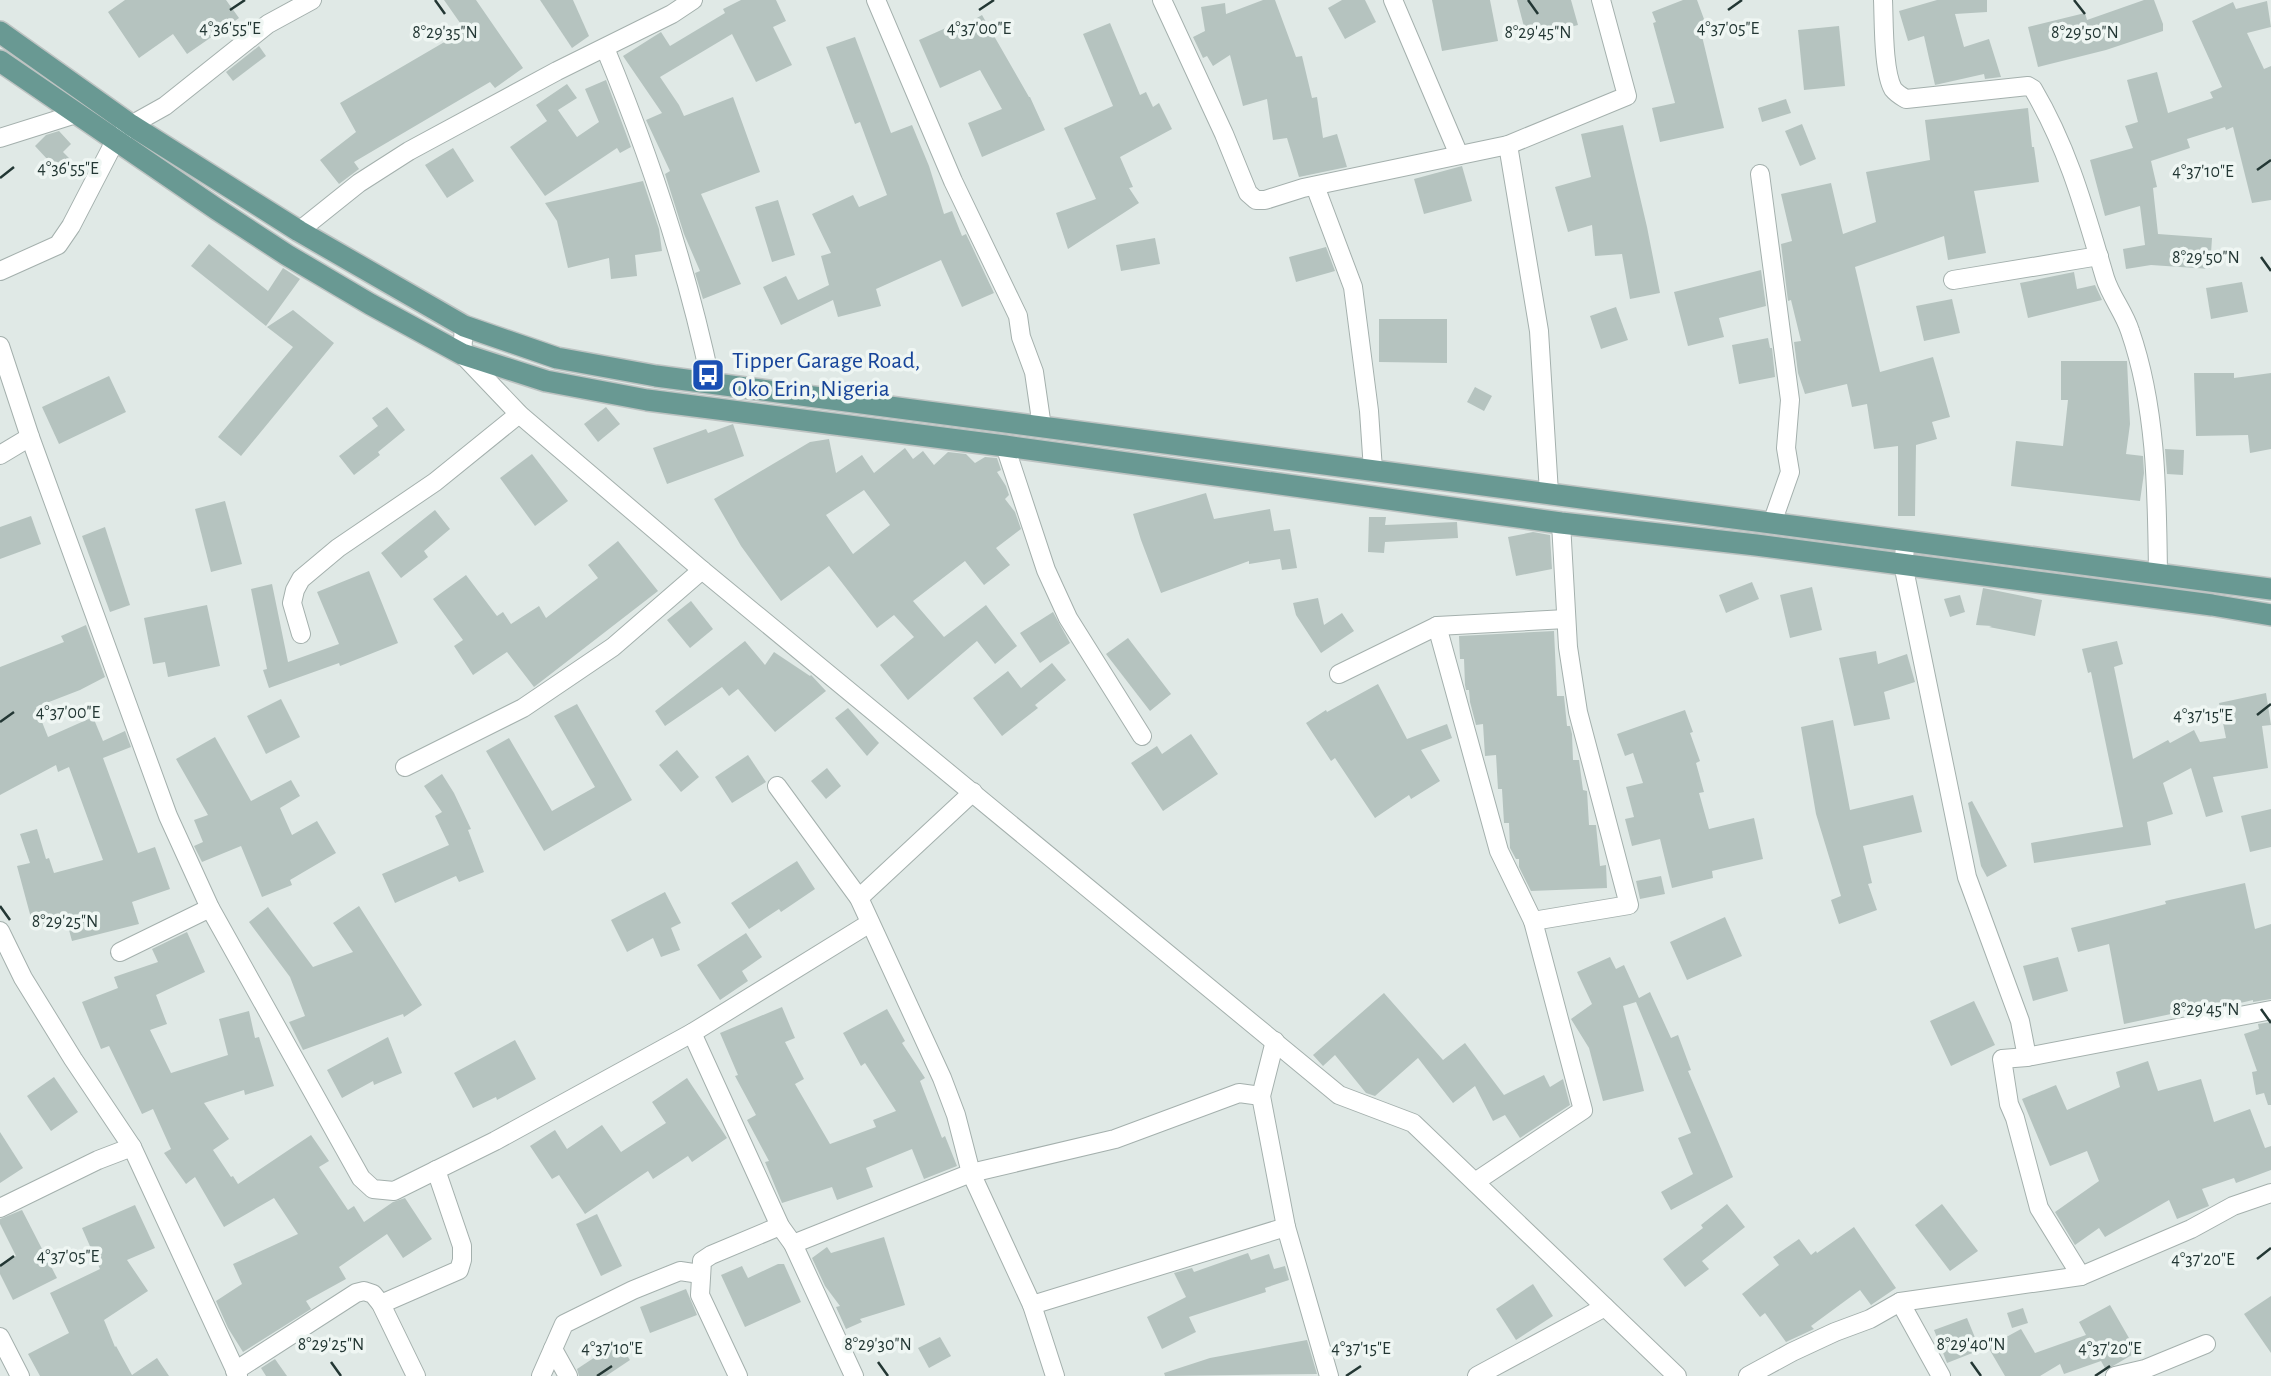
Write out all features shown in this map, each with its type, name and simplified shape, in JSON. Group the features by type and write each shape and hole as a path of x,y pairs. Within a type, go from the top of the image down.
{"main road":[{"path":"0,32 131,125 299,231 464,326 557,358 656,376 2271,589"},
{"path":"0,61 287,255 370,304 462,354 546,382 647,400 1005,446 1560,523 1903,564 2271,615"}],"street":[{"path":"0,271 58,245 71,226 115,141 131,125 164,106 268,24 312,0"},
{"path":"299,231 359,183 410,151 694,0"},
{"path":"876,0 953,181 1018,316 1021,337 1034,372 1042,427"},
{"path":"1162,0 1248,193 1256,200 1508,145 1627,96 1601,0"},
{"path":"1393,0 1459,155"},
{"path":"1883,0 1889,79 1897,94 1906,99 2028,86 2033,89 2053,123 2080,190 2108,289 2130,329 2144,386 2156,471 2158,575"},
{"path":"605,48 630,108 660,197 701,334 710,383"},
{"path":"0,138 76,114"},
{"path":"1508,145 1539,331 1549,494"},
{"path":"1760,174 1790,400 1786,448 1790,472 1772,523"},
{"path":"1315,186 1353,287 1369,411 1373,470"},
{"path":"1953,280 2099,256"},
{"path":"464,326 462,354 519,414 702,570 1339,1095 1413,1123 1677,1376"},
{"path":"0,346 30,437 168,816 210,908 360,1178 373,1189 394,1191 495,1140 692,1033 870,923"},
{"path":"301,634 292,603 301,579 338,548 435,482 519,414"},
{"path":"0,455 30,437"},
{"path":"1005,446 1046,569 1068,618 1142,736"},
{"path":"1533,921 1629,905 1577,712 1566,619 1560,523"},
{"path":"1906,541 1903,564 1967,877 2020,1021 2027,1057"},
{"path":"405,768 523,708 613,647 702,570"},
{"path":"1339,674 1437,626 1566,619"},
{"path":"1437,626 1499,852 1533,921 1583,1110 1475,1182"},
{"path":"777,786 859,898 942,1078 956,1115 971,1173 1032,1305 1055,1376"},
{"path":"859,898 973,792"},
{"path":"120,952 210,908"},
{"path":"1,937 73,1059 132,1147 236,1373 356,1293 364,1291 373,1294 381,1304 416,1376"},
{"path":"2081,1276 2039,1208 2015,1118 2008,1104 2002,1059 2027,1057 2271,1010"},
{"path":"692,1033 780,1226 793,1244 854,1376"},
{"path":"1275,1041 1261,1096 1286,1227 1329,1376"},
{"path":"793,1244 971,1173 1115,1139 1239,1093 1261,1096"},
{"path":"0,1208 98,1160 132,1147"},
{"path":"381,1304 458,1270 463,1260 462,1246 436,1170"},
{"path":"1748,1376 1792,1352 1870,1319 1900,1302 2081,1276 2191,1229 2233,1206 2271,1193"},
{"path":"738,1376 700,1294 702,1261 780,1226"},
{"path":"1032,1305 1286,1227"},
{"path":"541,1376 564,1324 680,1271 700,1274"},
{"path":"1900,1302 1941,1376"},
{"path":"1477,1376 1605,1307"},
{"path":"0,1337 20,1376"},
{"path":"2115,1376 2145,1368 2206,1344"},
{"path":"553,1349 568,1376"}],"building":[{"path":"125,0 226,0 239,18 187,54 173,34 139,58 108,12"},
{"path":"444,0 476,0 523,68 495,88 490,82 354,162 359,169 339,184 320,160 356,132 340,103 465,30"},
{"path":"540,0 573,0 589,36 572,48"},
{"path":"741,0 776,0 786,21 773,27 792,65 756,82 732,34 660,77 684,116 733,97 760,172 701,194 741,284 703,299 695,273 700,271 684,234 665,174 670,171 646,120 662,113 623,56 661,32 670,46 725,13 723,9"},
{"path":"1263,0 1275,0 1296,57 1302,56 1312,98 1317,97 1323,138 1337,134 1347,167 1299,177 1287,138 1273,140 1267,99 1243,106 1230,55 1213,66 1207,56 1203,58 1193,37 1205,31 1201,7 1225,3 1226,14"},
{"path":"1342,0 1365,0 1376,22 1345,39 1328,8"},
{"path":"1432,0 1490,0 1498,41 1442,51"},
{"path":"1517,0 1571,0 1578,25 1527,38"},
{"path":"1683,0 1697,0 1708,30 1701,32 1724,128 1660,142 1652,108 1675,103 1652,12"},
{"path":"1937,0 1987,0 1987,12 1955,14 1964,47 1989,39 2001,77 1985,79 1984,74 1935,85 1924,36 1908,41 1899,11"},
{"path":"2144,0 2154,0 2163,31 2106,50 2038,67 2028,27 2085,13 2087,20"},
{"path":"2267,1 2271,27 2247,33 2264,69 2271,66 2271,200 2252,203 2233,127 2187,139 2190,148 2151,161 2157,187 2153,188 2158,234 2212,238 2210,269 2151,265 2126,269 2123,249 2145,245 2140,206 2105,216 2090,160 2133,148 2125,126 2138,122 2127,80 2157,72 2168,113 2213,98 2210,92 2222,87 2192,21 2233,2 2236,9"},
{"path":"982,15 1030,97 1045,130 982,157 968,123 1002,109 980,70 940,88 919,40 948,27 951,33"},
{"path":"1110,23 1140,95 1146,92 1153,107 1159,103 1172,129 1120,157 1133,187 1129,188 1139,203 1068,249 1056,213 1096,199 1064,128 1113,106 1083,34"},
{"path":"1839,26 1845,86 1804,90 1798,30"},
{"path":"855,37 891,133 912,125 929,166 944,214 952,211 962,236 966,234 994,293 962,307 941,260 876,289 881,306 838,317 833,300 781,325 763,287 786,276 798,300 829,285 821,256 831,253 812,214 853,195 859,207 887,195 860,122 855,124 826,47"},
{"path":"259,46 266,56 233,81 226,72"},
{"path":"606,80 631,147 620,153 617,148 545,196 510,147 547,121 536,105 567,84 577,98 558,110 577,137 599,122 585,89"},
{"path":"1786,99 1791,113 1762,122 1758,108"},
{"path":"2028,108 2039,182 1974,191 1986,253 1948,260 1944,236 1855,267 1880,372 1933,357 1950,417 1932,422 1937,439 1916,445 1915,516 1898,516 1898,446 1874,449 1867,404 1852,407 1847,384 1805,394 1798,373 1794,342 1801,341 1791,300 1788,301 1781,244 1792,241 1781,194 1831,183 1843,234 1876,222 1866,172 1930,160 1925,120"},
{"path":"1802,124 1816,159 1800,166 1785,131"},
{"path":"1623,125 1660,293 1630,299 1622,254 1595,256 1592,225 1568,232 1555,187 1591,177 1581,134"},
{"path":"59,131 71,144 63,152 73,162 61,174 35,146 46,135"},
{"path":"453,148 474,181 447,198 425,165"},
{"path":"1462,166 1472,201 1424,214 1414,179"},
{"path":"643,181 659,229 662,251 635,255 637,276 611,279 609,258 568,268 557,221 545,203"},
{"path":"778,200 795,255 772,262 755,207"},
{"path":"1155,238 1160,264 1121,271 1116,245"},
{"path":"209,244 268,291 283,268 300,279 266,326 191,266"},
{"path":"1326,247 1335,271 1296,282 1289,257"},
{"path":"1761,270 1766,306 1719,318 1724,337 1688,346 1674,292"},
{"path":"2074,272 2077,289 2095,285 2102,300 2028,318 2020,283"},
{"path":"2242,282 2248,312 2211,319 2206,288"},
{"path":"1952,299 1960,333 1924,341 1916,306"},
{"path":"1616,307 1628,340 1601,349 1590,316"},
{"path":"293,310 334,343 241,456 218,437 293,347 267,327"},
{"path":"1379,319 1447,319 1447,363 1379,362"},
{"path":"1768,338 1772,348 1775,377 1739,384 1732,345"},
{"path":"2061,361 2127,361 2130,424 2126,454 2143,456 2144,473 2140,501 2011,486 2016,441 2063,446 2068,400 2061,400"},
{"path":"2194,373 2234,373 2234,378 2271,373 2271,449 2250,453 2248,435 2196,436"},
{"path":"109,376 126,412 59,444 42,407"},
{"path":"1475,387 1492,396 1484,411 1467,402"},
{"path":"387,407 405,430 378,452 380,455 354,475 339,456 378,426 372,418"},
{"path":"606,407 620,424 598,442 584,424"},
{"path":"733,424 744,456 667,484 653,448 706,429 708,433"},
{"path":"829,439 836,473 862,455 874,473 905,448 913,459 923,451 934,465 948,452 966,454 975,463 985,457 997,458 1001,470 997,472 1009,495 1005,499 1015,512 1021,529 996,548 1010,565 984,585 965,561 913,601 944,637 986,605 1017,646 995,664 977,641 908,700 880,665 914,637 894,615 877,628 829,566 781,601 741,546 714,499 810,442","holes":["864,490 890,525 853,554 826,515"]},
{"path":"2165,449 2184,450 2183,475 2167,474"},
{"path":"532,454 568,501 535,526 500,478"},
{"path":"1206,493 1214,519 1270,509 1274,531 1290,529 1297,568 1282,570 1280,559 1249,564 1249,561 1161,593 1133,514"},
{"path":"225,501 242,564 211,572 195,509"},
{"path":"435,510 450,529 424,551 428,557 401,578 381,553"},
{"path":"31,516 41,544 0,559 0,527"},
{"path":"1369,517 1386,517 1385,525 1457,522 1458,538 1385,542 1384,553 1368,552"},
{"path":"105,527 130,605 110,612 82,536"},
{"path":"1533,532 1550,535 1552,569 1516,576 1508,537"},
{"path":"618,541 658,591 534,687 507,652 473,675 454,646 463,640 433,599 466,575 497,616 503,612 511,624 539,606 546,618 598,578 588,565"},
{"path":"369,571 398,643 340,666 339,663 269,688 263,670 267,669 251,589 272,584 288,662 339,644 317,592"},
{"path":"1752,582 1759,599 1726,613 1719,595"},
{"path":"1812,587 1822,630 1790,638 1780,595"},
{"path":"1983,588 2042,600 2035,636 1976,625"},
{"path":"1960,595 1965,612 1950,617 1944,599"},
{"path":"1318,598 1324,625 1342,613 1354,631 1321,653 1296,615 1293,603"},
{"path":"691,601 713,629 690,648 667,620"},
{"path":"207,605 220,666 168,677 165,662 153,664 144,618"},
{"path":"1053,612 1070,643 1040,663 1020,633"},
{"path":"86,625 105,677 36,707 48,737 93,717 103,741 125,731 131,747 103,758 138,853 155,847 170,889 132,902 139,924 72,941 66,919 34,929 17,866 30,863 20,834 37,829 46,859 49,858 54,873 103,860 69,767 58,772 56,765 0,795 0,667 64,642 61,636"},
{"path":"1554,631 1557,696 1564,696 1567,726 1570,726 1572,734 1573,760 1579,760 1583,790 1587,791 1589,825 1596,825 1600,866 1606,865 1607,888 1531,891 1519,867 1519,859 1516,859 1510,848 1509,823 1504,823 1502,789 1498,789 1496,755 1485,756 1483,724 1476,725 1469,690 1466,690 1459,636"},
{"path":"1128,638 1171,694 1150,711 1106,654"},
{"path":"745,641 765,665 774,652 811,675 826,691 775,732 738,689 729,696 722,687 665,726 655,711"},
{"path":"2117,641 2123,664 2114,667 2133,759 2168,740 2170,743 2194,730 2200,742 2226,738 2219,703 2266,693 2271,725 2262,726 2268,768 2213,777 2223,812 2206,817 2191,768 2163,783 2173,814 2147,822 2151,845 2034,863 2031,843 2123,827 2091,672 2088,673 2082,649"},
{"path":"1876,651 1878,664 1907,654 1915,682 1884,692 1890,719 1854,726 1839,658"},
{"path":"1052,663 1066,680 1035,705 1038,708 1002,736 973,698 1008,671 1021,688"},
{"path":"1378,684 1407,739 1447,724 1452,738 1421,750 1440,781 1411,799 1409,795 1375,818 1335,758 1331,761 1306,723"},
{"path":"281,699 300,737 266,754 247,716"},
{"path":"577,704 632,800 544,851 486,751 509,738 552,811 595,787 554,716"},
{"path":"848,708 879,743 867,756 835,718"},
{"path":"1685,710 1700,761 1696,763 1704,792 1699,793 1709,829 1754,818 1763,859 1712,871 1713,878 1672,888 1660,839 1632,846 1625,819 1634,817 1626,787 1643,783 1633,753 1625,756 1617,734"},
{"path":"1833,720 1850,810 1913,795 1922,832 1863,846 1872,883 1868,884 1877,910 1839,924 1831,900 1841,896 1816,814 1801,727"},
{"path":"1191,734 1218,774 1163,811 1131,763 1157,746 1162,754"},
{"path":"215,737 251,801 291,780 300,796 280,808 292,835 317,821 336,853 290,880 292,885 262,897 241,846 202,862 194,846 203,842 194,820 208,815 176,759"},
{"path":"677,750 699,777 681,792 659,765"},
{"path":"748,755 766,782 732,803 715,777"},
{"path":"827,768 841,786 826,799 811,781"},
{"path":"442,774 471,829 468,830 484,872 459,882 456,876 395,903 382,874 449,845 435,816 442,812 424,786"},
{"path":"1972,801 2007,866 1987,877 1981,866 1968,803"},
{"path":"2271,809 2271,847 2250,852 2241,816"},
{"path":"797,861 815,889 749,929 731,903"},
{"path":"1661,876 1665,894 1640,899 1636,881"},
{"path":"2245,883 2255,929 2271,924 2271,999 2219,1008 2218,1004 2124,1024 2109,944 2078,952 2071,928 2166,904 2165,901"},
{"path":"665,892 681,923 671,928 680,950 661,957 653,938 627,952 611,920"},
{"path":"359,906 422,1005 404,1017 403,1014 303,1050 289,1022 305,1016 290,977 249,922 268,907 313,967 353,952 333,923"},
{"path":"1725,917 1742,956 1687,980 1670,942"},
{"path":"187,932 205,972 156,995 167,1024 150,1030 171,1073 228,1055 219,1019 249,1011 255,1038 259,1037 274,1086 245,1095 244,1090 204,1103 229,1139 213,1150 231,1177 233,1176 238,1184 311,1135 329,1161 319,1167 348,1210 354,1206 364,1222 393,1202 405,1198 432,1239 403,1258 387,1234 339,1267 346,1279 306,1301 311,1309 243,1352 216,1301 242,1284 233,1264 298,1234 274,1198 224,1227 195,1177 186,1184 164,1153 171,1149 153,1109 142,1114 109,1046 101,1049 82,1002 118,988 114,977 158,962 152,949"},
{"path":"746,933 762,957 742,971 748,981 720,1000 697,965"},
{"path":"1610,957 1616,969 1624,965 1639,998 1650,992 1671,1038 1678,1035 1691,1070 1688,1071 1733,1177 1671,1210 1661,1192 1693,1174 1678,1138 1691,1133 1636,1002 1623,1006 1644,1091 1603,1101 1589,1048 1571,1019 1592,1004 1577,972"},
{"path":"2058,957 2068,991 2033,1001 2023,966"},
{"path":"1384,993 1443,1060 1465,1043 1504,1095 1544,1075 1550,1087 1563,1079 1570,1105 1520,1138 1505,1115 1493,1121 1475,1086 1453,1103 1418,1058 1375,1096 1366,1093 1335,1055 1323,1066 1313,1055"},
{"path":"1974,1001 1995,1045 1951,1066 1930,1021"},
{"path":"782,1007 795,1038 785,1042 804,1079 795,1084 830,1144 876,1127 873,1120 896,1111 865,1063 861,1066 843,1033 887,1009 905,1041 902,1043 925,1078 920,1081 942,1138 945,1136 957,1166 924,1179 912,1149 866,1168 873,1187 837,1200 832,1187 782,1203 765,1162 769,1161 747,1120 756,1115 735,1076 738,1075 720,1033"},
{"path":"2271,1022 2271,1105 2268,1105 2264,1093 2256,1095 2252,1072 2257,1071 2244,1034 2259,1029 2258,1024"},
{"path":"388,1037 402,1073 374,1085 373,1081 342,1098 327,1070"},
{"path":"515,1040 536,1079 497,1100 496,1097 473,1108 454,1073"},
{"path":"2148,1061 2158,1091 2201,1079 2214,1122 2250,1109 2265,1148 2271,1146 2271,1170 2236,1183 2234,1178 2202,1189 2209,1206 2177,1219 2169,1200 2105,1237 2099,1228 2075,1245 2055,1212 2099,1181 2087,1151 2050,1166 2022,1099 2056,1085 2067,1110 2120,1087 2116,1072"},
{"path":"54,1077 78,1112 51,1131 27,1096"},
{"path":"687,1078 727,1138 692,1162 688,1156 653,1179 648,1171 585,1214 559,1175 552,1179 530,1146 555,1130 567,1149 602,1125 621,1152 666,1123 652,1102"},
{"path":"0,1132 23,1168 0,1183"},
{"path":"1727,1204 1745,1227 1702,1261 1709,1269 1685,1287 1663,1259 1703,1228 1701,1225"},
{"path":"1942,1204 1978,1251 1950,1271 1915,1225"},
{"path":"135,1205 155,1248 127,1260 148,1291 104,1320 115,1347 132,1375 157,1358 169,1376 40,1376 28,1354 69,1333 50,1293 100,1269 82,1228"},
{"path":"22,1210 57,1278 13,1300 0,1274 0,1264 16,1256 0,1219"},
{"path":"597,1214 622,1266 601,1276 576,1224"},
{"path":"1854,1227 1896,1288 1871,1305 1860,1290 1811,1326 1814,1329 1786,1342 1765,1313 1760,1317 1742,1294 1779,1265 1773,1257 1799,1239 1811,1255"},
{"path":"884,1237 905,1305 860,1319 862,1322 846,1329 836,1307 840,1306 825,1286 812,1258 827,1247 831,1253"},
{"path":"1248,1253 1251,1260 1269,1254 1274,1269 1285,1266 1289,1280 1265,1288 1266,1292 1189,1317 1196,1332 1162,1349 1147,1317 1186,1297 1174,1273 1192,1268 1194,1272"},
{"path":"778,1264 784,1264 801,1302 745,1327 721,1275 742,1266 748,1278"},
{"path":"1533,1284 1553,1316 1516,1340 1496,1309"},
{"path":"686,1289 697,1315 650,1333 640,1307"},
{"path":"2271,1296 2271,1353 2244,1314"},
{"path":"2110,1305 2137,1352 2106,1370 2101,1361 2064,1374 2060,1364 2040,1376 2005,1376 1988,1347 2021,1329 2035,1353 2086,1335 2079,1322"},
{"path":"2023,1308 2028,1323 2012,1328 2007,1313"},
{"path":"1967,1318 1980,1350 1947,1363 1934,1330"},
{"path":"940,1337 951,1356 929,1368 918,1348"},
{"path":"1307,1340 1317,1374 1165,1376 1164,1373 1210,1358"},
{"path":"618,1342 630,1360 606,1376 579,1376 577,1369"},
{"path":"275,1359 287,1376 266,1376 261,1368"}],"place":[{"name":"Tipper Garage Road, Oko Erin, Nigeria","path":"708,375"}]}
